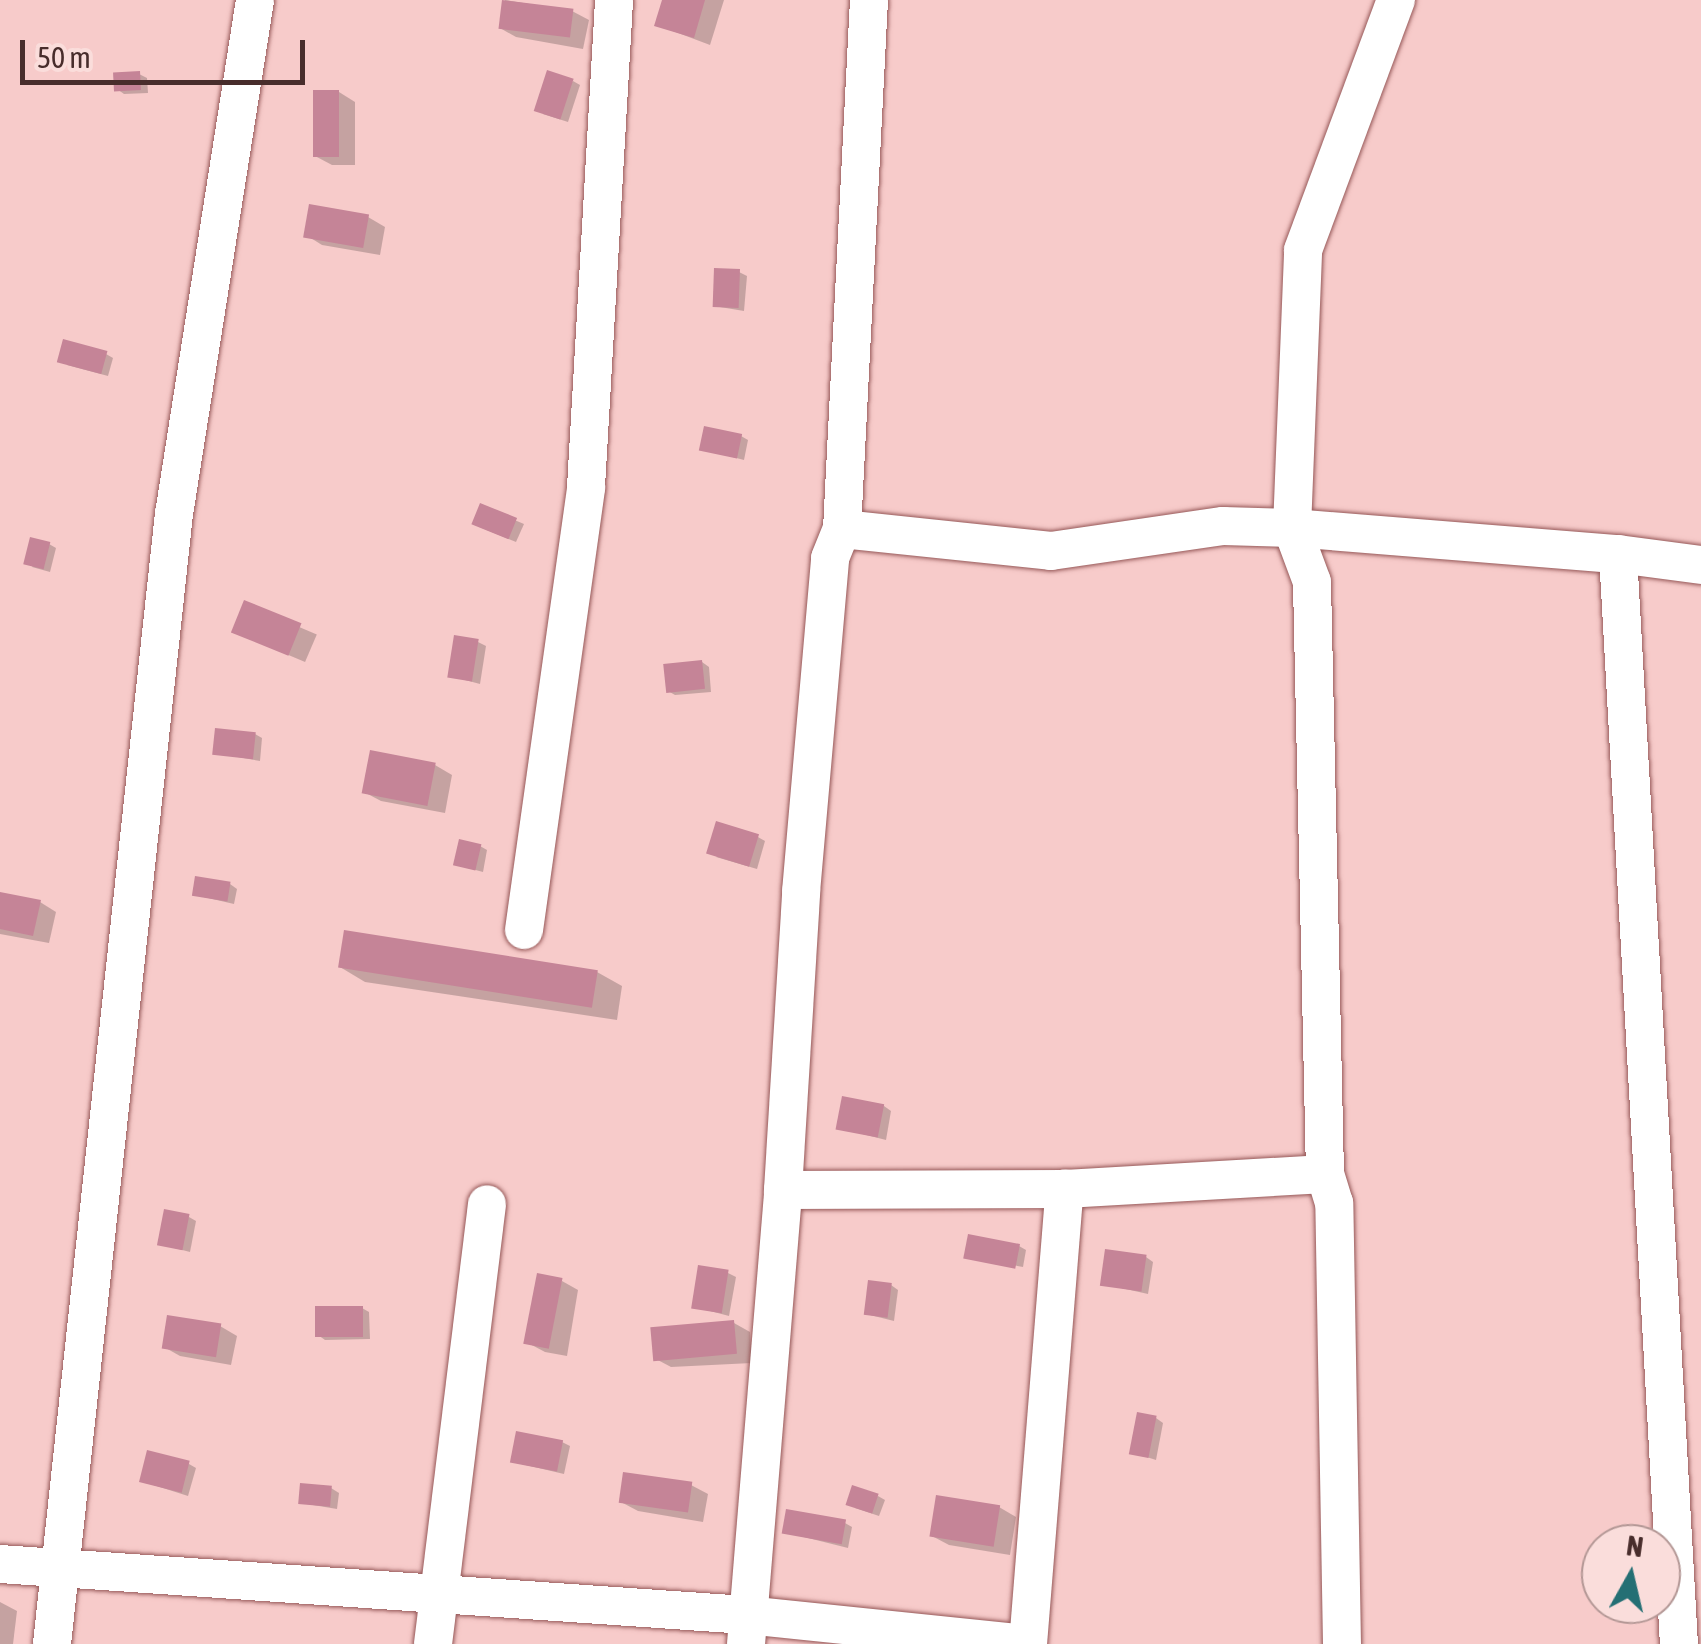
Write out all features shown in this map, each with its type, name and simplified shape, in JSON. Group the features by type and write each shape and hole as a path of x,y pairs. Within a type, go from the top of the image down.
{"street":[{"path":"52,1644 57,1569 174,514 255,0"},
{"path":"524,930 586,486 614,0"},
{"path":"747,1630 783,1190 802,873 830,558 842,530 869,0"},
{"path":"1342,1644 1334,1203 1324,1174 1312,582 1292,528 1304,250 1396,0"},
{"path":"842,530 1051,550 1223,526 1292,528 1618,554 1701,565"},
{"path":"1618,554 1679,1644"},
{"path":"783,1190 1064,1189 1324,1174"},
{"path":"0,1564 438,1592 747,1630 1027,1644 1064,1189"},
{"path":"433,1644 487,1204"}],"building":[{"path":"502,0 573,9 570,38 498,29"},
{"path":"662,0 705,0 694,38 654,26"},
{"path":"547,70 574,79 560,120 534,111"},
{"path":"140,71 141,90 114,91 113,72"},
{"path":"313,90 339,90 339,157 313,157"},
{"path":"309,204 369,215 363,248 303,237"},
{"path":"714,268 740,269 739,308 713,307"},
{"path":"63,339 107,351 101,374 57,362"},
{"path":"704,426 742,434 737,459 699,450"},
{"path":"480,503 517,518 508,539 471,524"},
{"path":"30,537 50,542 44,569 23,564"},
{"path":"244,600 301,623 288,656 231,632"},
{"path":"454,635 479,639 472,681 447,677"},
{"path":"702,660 705,689 666,693 663,664"},
{"path":"215,728 256,732 253,759 212,755"},
{"path":"370,750 436,763 427,806 362,793"},
{"path":"716,821 759,834 749,867 706,854"},
{"path":"459,839 481,844 475,870 453,865"},
{"path":"195,876 231,882 227,901 192,896"},
{"path":"0,892 41,900 33,936 0,929"},
{"path":"344,930 598,970 592,1008 338,968"},
{"path":"842,1096 884,1104 878,1138 836,1129"},
{"path":"164,1209 190,1214 182,1250 157,1245"},
{"path":"968,1234 1020,1244 1015,1269 963,1259"},
{"path":"1105,1249 1147,1255 1141,1291 1100,1286"},
{"path":"698,1265 729,1270 722,1313 691,1308"},
{"path":"537,1273 563,1278 549,1349 523,1344"},
{"path":"868,1280 892,1283 888,1318 864,1315"},
{"path":"315,1306 363,1306 363,1337 315,1337"},
{"path":"167,1315 221,1324 216,1357 162,1349"},
{"path":"734,1320 737,1354 653,1361 650,1327"},
{"path":"1137,1412 1157,1416 1148,1458 1129,1454"},
{"path":"516,1431 563,1440 557,1472 510,1462"},
{"path":"147,1450 190,1461 182,1493 139,1482"},
{"path":"623,1472 692,1482 688,1512 619,1503"},
{"path":"300,1483 332,1486 330,1507 298,1504"},
{"path":"852,1485 879,1494 872,1514 846,1505"},
{"path":"936,1495 1000,1505 994,1547 929,1536"},
{"path":"786,1509 846,1520 842,1544 782,1534"}]}
